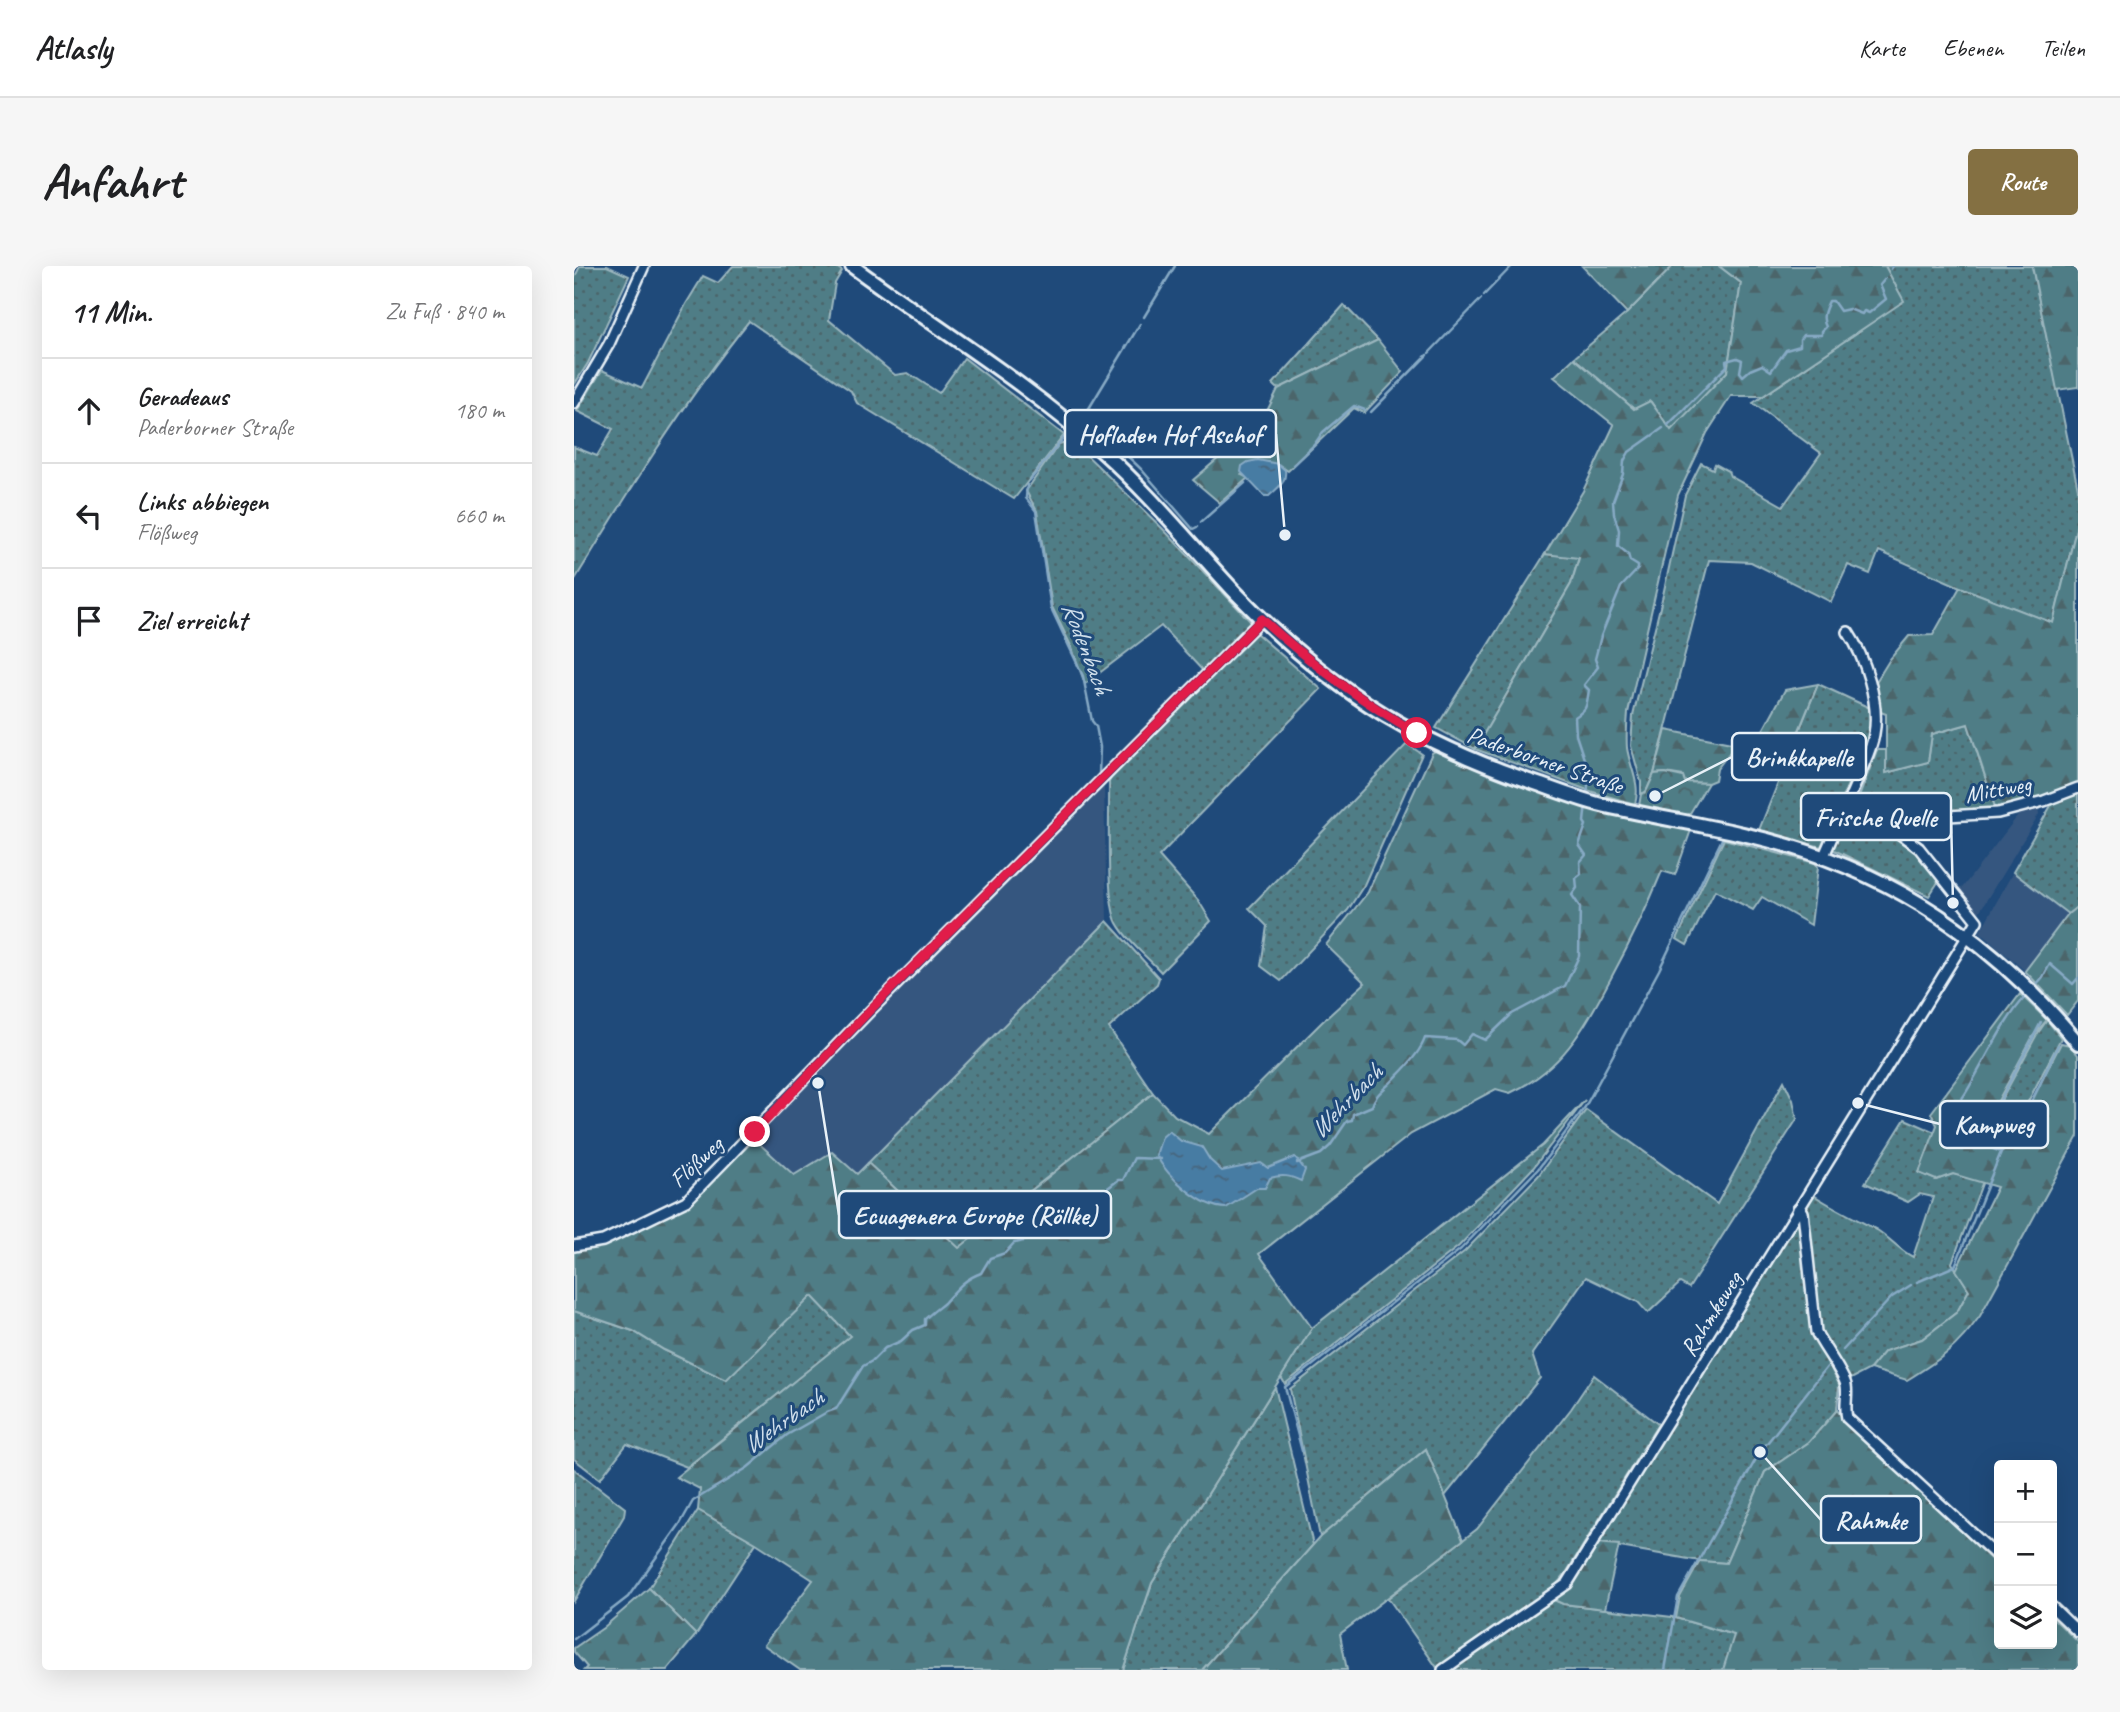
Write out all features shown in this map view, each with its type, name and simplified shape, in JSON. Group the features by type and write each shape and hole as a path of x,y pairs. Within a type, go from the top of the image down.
{"main road":[{"name":"Paderborner Straße","path":"852,266 1003,372 1073,426 1132,479 1262,619 1301,654 1348,690 1417,733 1480,763 1589,801 1752,837 1823,858 1862,873 1904,894 1968,935 2000,960 2078,1043"}],"street":[{"path":"574,403 610,344 644,266"},
{"name":"Flößweg","path":"574,1246 603,1241 686,1201 870,1010 1262,619"},
{"path":"1823,858 1866,760 1875,725 1870,684 1863,658 1848,632"},
{"name":"Mittweg","path":"1842,818 1881,820 1998,813 2044,801 2078,788"},
{"path":"1881,820 1919,848 1977,921 1968,935"},
{"name":"Rahmkeweg","path":"1443,1670 1567,1584 1968,935"},
{"path":"1798,1209 1802,1213 1816,1332 1845,1383 1847,1418 1994,1553"},
{"path":"2057,1612 2078,1632"}],"shaded area":[{"path":"1099,787 1104,788 1107,921 857,1174 832,1152 794,1175 776,1161 754,1139"},
{"path":"2038,806 2039,814 1978,914 1958,889 1962,888 2020,813"},
{"path":"2013,872 2068,914 2025,971 1980,932"}],"green space":[{"path":"580,266 607,266 629,276 588,363 574,385 574,279"},
{"path":"733,266 835,266 842,271 835,283 829,320 895,375 908,373 939,393 964,358 1064,435 1014,499 857,403 851,391 749,321 679,416 574,581 574,447 597,456 613,429 577,411 602,370 642,388 703,276 718,283"},
{"path":"1582,266 1673,266 1627,313"},
{"path":"1673,266 1719,266 1741,283 1727,372 1671,431 1651,402 1634,409 1574,358 1627,313"},
{"path":"1719,266 1885,266 1904,301 1763,396 1731,396 1707,433 1678,495 1628,713 1627,748 1636,783 1635,804 1593,792 1475,749 1571,584 1579,558 1545,554 1583,491 1614,425 1554,377 1574,358 1634,409 1650,401 1671,430 1727,372 1741,283"},
{"path":"1885,266 2032,266 2078,489 2078,521 2053,623 1960,587 1879,551 1870,574 1848,565 1831,602 1751,562 1709,560 1654,774 1646,792 1641,794 1641,782 1631,746 1633,716 1685,495 1701,463 1713,469 1715,464 1728,471 1730,476 1783,506 1821,453 1753,403 1903,301"},
{"path":"2032,266 2078,266 2078,387 2057,390"},
{"path":"1344,305 1378,340 1278,389 1273,384"},
{"path":"1378,340 1403,372 1364,413 1354,408 1288,471 1278,464 1242,475 1248,478 1220,503 1193,480 1262,421 1278,389"},
{"path":"1073,442 1163,529 1251,622 1251,627 1204,672 1161,626 1085,684 1072,648 1052,607 1037,511 1026,491 1059,444"},
{"path":"2078,521 2078,783 2038,799 1996,810 1968,724 1932,734 1928,762 1886,773 1886,714 1878,711 1874,685 1890,659 1909,636 1933,635 1960,587 2053,623"},
{"path":"1545,554 1579,557 1571,584 1475,749 1436,728"},
{"path":"1256,633 1321,689 1159,856 1198,900 1211,921 1161,972 1126,936 1113,912 1109,877 1109,782"},
{"path":"1818,684 1870,708 1870,733 1821,847 1759,830"},
{"path":"1818,684 1782,772 1734,757 1762,732 1785,690"},
{"path":"1968,724 1996,810 1893,813 1854,810 1877,750 1886,750 1886,773 1928,762 1932,734"},
{"path":"1666,730 1736,744 1717,769 1715,780 1708,783 1685,782 1683,776 1654,774"},
{"path":"1407,744 1422,754 1364,885 1348,910 1281,981 1261,966 1267,926 1249,908"},
{"path":"1437,750 1530,785 1691,830 1675,875 1662,871 1625,952 1601,996 1581,1030 1558,1059 1544,1072 1510,1093 1496,1089 1411,1134 1259,1254 1312,1328 1152,1583 1123,1670 800,1670 764,1645 813,1580 698,1510 700,1489 676,1477 850,1336 812,1296 726,1380 664,1350 633,1331 574,1311 574,1249 604,1244 688,1205 754,1139 794,1175 832,1152 857,1174 868,1163 959,1248 1153,1093 1175,1116 1209,1134 1365,983 1326,945 1368,892 1432,753"},
{"path":"1665,773 1683,777 1685,782 1708,783 1689,815 1639,806 1641,794 1646,792 1654,774"},
{"path":"2078,793 2078,906 2068,914 2013,872 2053,802"},
{"path":"1849,821 1892,832 1911,845 1940,879 1929,896 1832,849 1843,824"},
{"path":"1724,839 1815,863 1818,867 1811,925 1762,897 1753,910 1715,890 1687,945 1677,939"},
{"path":"2078,906 2078,1001 2067,1015 2025,971 2068,914"},
{"path":"1107,921 1159,978 1157,984 1109,1028 1153,1093 959,1249 868,1163"},
{"path":"2020,994 2047,1020 2033,1036 1979,1136 2008,1147 2061,1043 2070,1045 2078,1055 2078,1136 1980,1316 1963,1337 1939,1359 1907,1380 1870,1369 1885,1351 1922,1339 1957,1312 1969,1290 1956,1270 1997,1187 1953,1174 1936,1180 1919,1173 1937,1125 1931,1113"},
{"path":"2047,1020 2061,1038 2006,1144 1983,1134 2036,1036"},
{"path":"1784,1081 1793,1100 1797,1119 1689,1288 1680,1283 1648,1313 1638,1302 1586,1277 1532,1354 1540,1378 1445,1496 1426,1449 1320,1537 1290,1389 1465,1251 1538,1176 1586,1110 1717,1204"},
{"path":"1585,1100 1533,1168 1459,1246 1285,1384 1281,1377 1312,1328 1543,1145"},
{"path":"1905,1119 1935,1132 1919,1173 1936,1180 1953,1174 1983,1181 1952,1263 1969,1290 1957,1312 1922,1339 1885,1351 1870,1369 1851,1379 1832,1354 1818,1326 1807,1205 1812,1194 1877,1230 1913,1257 1933,1197 1920,1194 1908,1202 1865,1183"},
{"path":"1797,1219 1801,1221 1812,1332 1839,1384 1837,1410 1809,1442 1765,1472 1726,1563 1597,1543"},
{"path":"812,1295 851,1336 687,1467 627,1444 600,1479 574,1459 574,1311 633,1331 664,1350 725,1379"},
{"path":"1594,1375 1658,1424 1557,1584 1438,1669 1388,1598 1477,1529 1571,1409"},
{"path":"1275,1387 1313,1545 1202,1670 1123,1670 1152,1583"},
{"path":"1837,1410 1845,1421 1994,1562 1994,1649 2057,1649 2057,1622 2078,1642 2078,1670 1723,1670 1734,1635 1676,1618 1680,1597 1700,1561 1726,1563 1765,1472 1809,1442"},
{"path":"1426,1449 1463,1540 1340,1634 1347,1670 1202,1670 1320,1537"},
{"path":"574,1469 625,1508 624,1516 574,1601"},
{"path":"698,1510 756,1543 696,1635 649,1588"},
{"path":"1597,1543 1619,1545 1605,1609 1563,1604 1554,1600 1569,1586"},
{"path":"649,1588 696,1635 667,1670 584,1670 587,1667 574,1652 574,1648 603,1628"},
{"path":"1554,1600 1563,1604 1672,1617 1735,1635 1723,1670 1452,1670"}],"water":[{"path":"1258,460 1278,464 1285,470 1283,482 1269,496 1264,496 1241,472 1242,466"},
{"path":"1169,1131 1181,1141 1202,1147 1210,1160 1222,1171 1261,1163 1268,1168 1295,1157 1305,1170 1301,1181 1286,1176 1270,1178 1265,1188 1257,1188 1226,1208 1216,1207 1196,1197 1176,1181 1156,1155 1162,1137"}],"waterway":[{"name":"Rodenbach","path":"1144,317 1175,266"},
{"name":"Rodenbach","path":"1484,295 1512,266"},
{"name":"Wehrbach","path":"1668,425 1727,366 1726,361 1737,358 1742,360 1740,372 1743,376 1762,365 1771,371 1786,350 1800,346 1803,335 1822,335 1826,327 1824,317 1829,301 1833,301 1840,311 1849,309 1862,314 1864,311 1869,313 1886,299 1880,285 1885,279"},
{"name":"Rodenbach","path":"1429,353 1481,299"},
{"name":"Rodenbach","path":"1078,421 1085,415 1140,324"},
{"name":"Rodenbach","path":"1371,412 1427,355"},
{"name":"Rodenbach","path":"1293,465 1323,432 1354,406 1365,410"},
{"name":"Rodenbach","path":"1085,415 1141,469 1193,529 1197,527"},
{"name":"Wehrbach","path":"1587,797 1589,774 1576,735 1575,717 1586,706 1589,690 1584,685 1598,667 1595,659 1601,636 1621,587 1638,569 1638,566 1630,561 1628,554 1618,546 1619,530 1613,501 1629,452 1663,428"},
{"name":"Rodenbach","path":"1030,480 1069,431"},
{"name":"Rodenbach","path":"1201,522 1245,483"},
{"name":"Rodenbach","path":"1027,485 1026,498 1036,511 1051,608 1083,676 1092,721 1096,726 1100,747 1099,775 1092,782"},
{"name":"Rodenbach","path":"1058,817 1073,802"},
{"name":"Wehrbach","path":"1297,1163 1321,1154 1330,1146 1347,1121 1352,1120 1353,1114 1372,1106 1379,1094 1413,1058 1425,1038 1457,1040 1463,1045 1472,1034 1485,1040 1512,1014 1565,986 1579,956 1580,907 1572,895 1577,888 1576,878 1581,874 1580,862 1586,855 1579,845 1586,825 1586,803"},
{"name":"Rodenbach","path":"1035,839 1051,824"},
{"path":"1302,1451 1285,1387 1461,1249 1538,1169 1585,1107 1659,970 1722,839"},
{"name":"Rodenbach","path":"1008,867 1031,844"},
{"name":"Rodenbach","path":"973,901 989,886"},
{"name":"Rodenbach","path":"956,919 965,908"},
{"name":"Rodenbach","path":"826,1051 914,961"},
{"path":"2034,987 2050,964 2073,984 2078,978"},
{"path":"1917,1282 1955,1266 2001,1152 1945,1129 2004,1026 2027,995"},
{"path":"2007,1145 1982,1135 2041,1022"},
{"path":"2001,1152 2023,1119 2058,1045"},
{"name":"Wehrbach","path":"574,1639 628,1597 680,1524 693,1501 747,1468 787,1435 836,1409 863,1366 885,1348 925,1325 925,1319 956,1289 981,1273 990,1258 1005,1253 1014,1243 1063,1227 1079,1209 1118,1180 1123,1180 1134,1158 1161,1159"},
{"name":"Rodenbach","path":"574,1241 584,1240"},
{"path":"1843,1350 1892,1297 1911,1285"},
{"path":"1665,1670 1678,1597 1760,1452 1827,1367"}],"place":[{"name":"Hofladen Hof Aschof","path":"1285,535"},
{"name":"Brinkkapelle","path":"1655,796"},
{"name":"Frische Quelle","path":"1953,903"},
{"name":"Ecuagenera Europe (Röllke)","path":"818,1083"},
{"name":"Kampweg","path":"1858,1103"},
{"name":"Rahmke","path":"1760,1452"}],"route":[{"path":"755,1132 870,1010 1262,619 1348,690 1417,733"}]}
